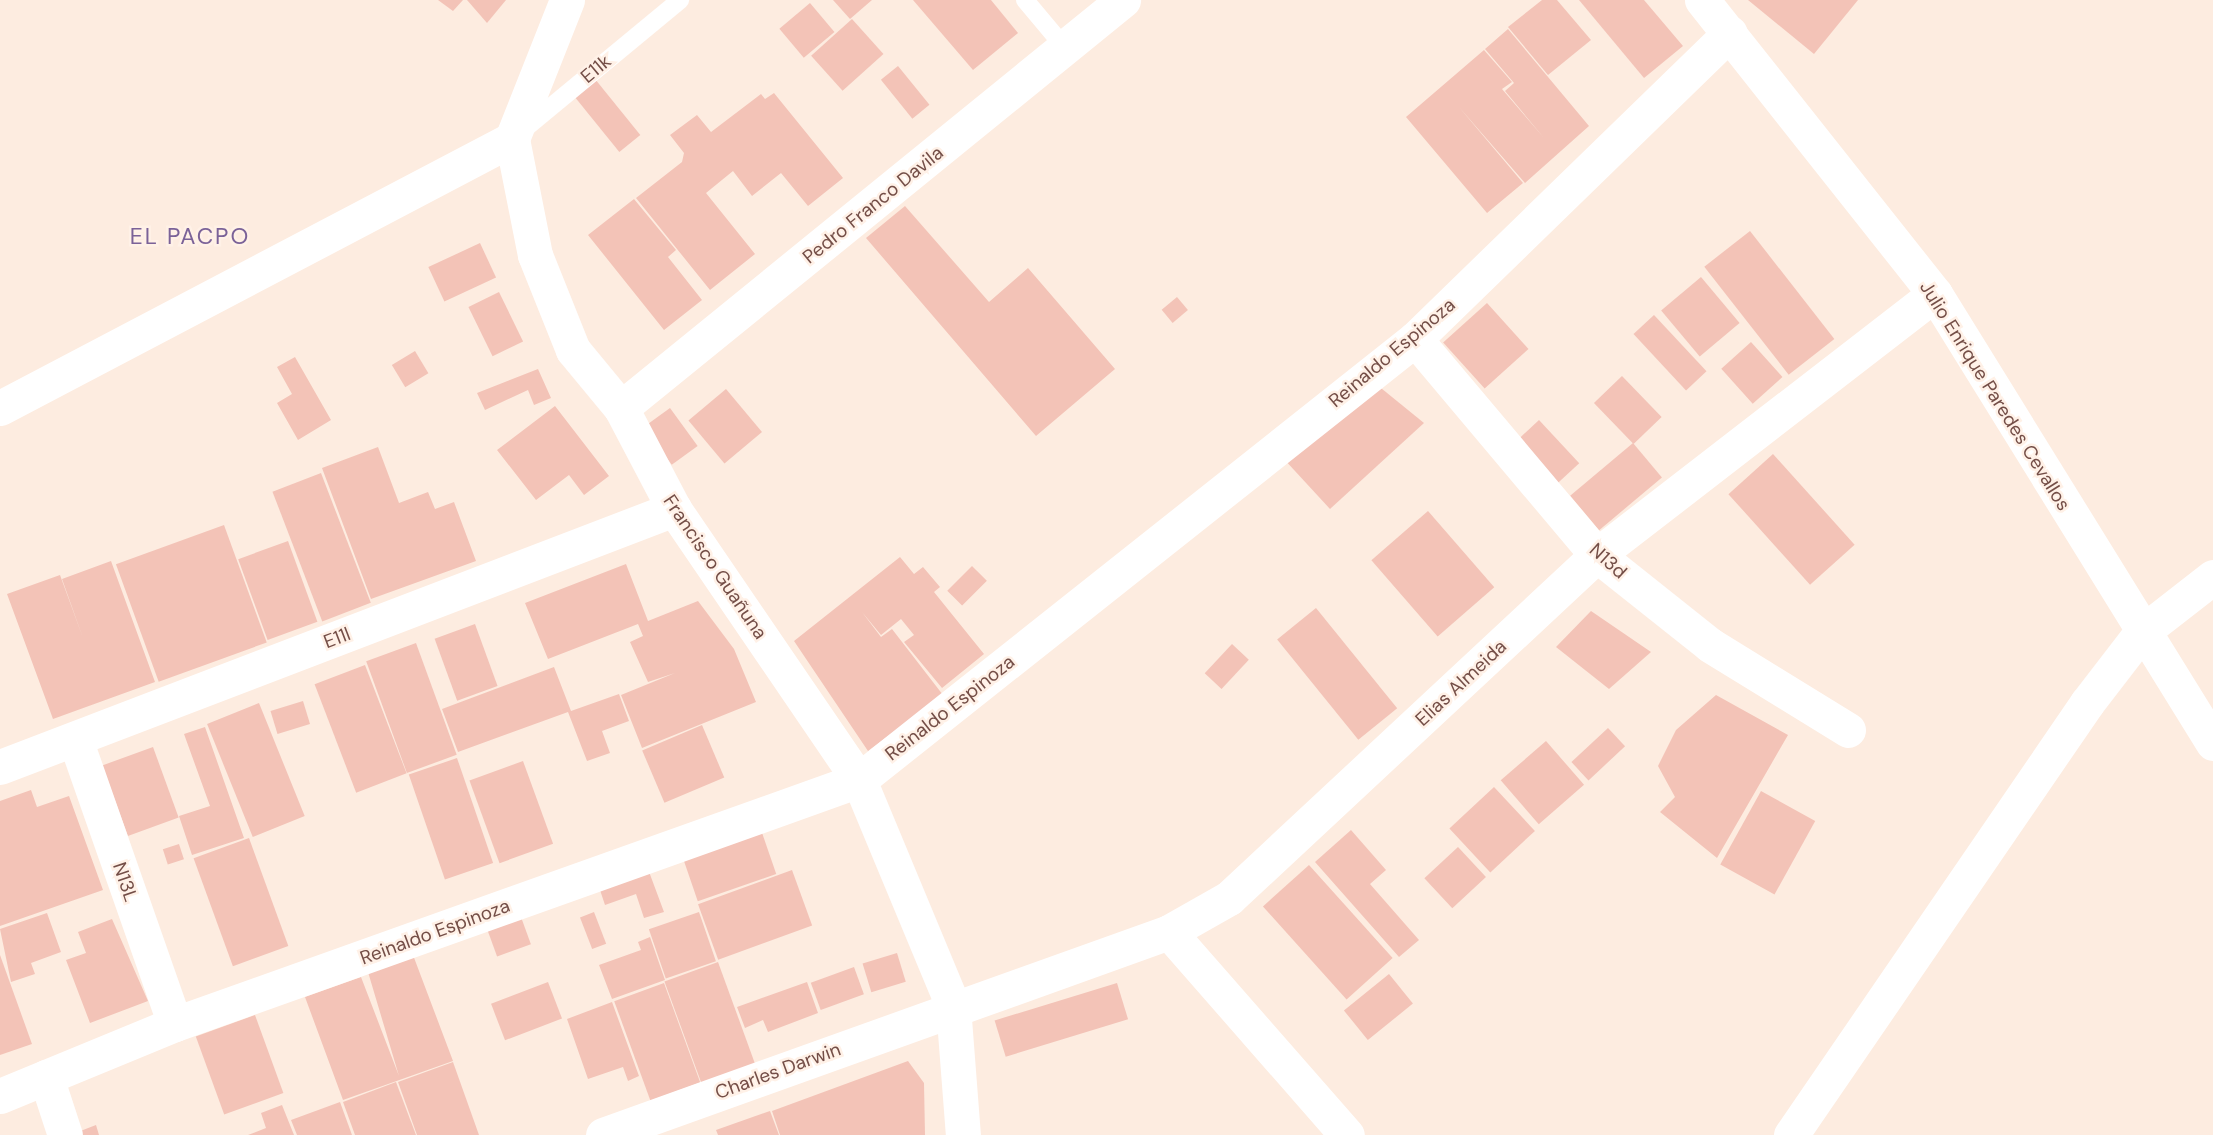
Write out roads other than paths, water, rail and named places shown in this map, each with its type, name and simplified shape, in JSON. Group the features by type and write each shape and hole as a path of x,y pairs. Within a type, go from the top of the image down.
{"street":[{"path":"0,408 512,139 567,0"},
{"name":"Pedro Franco Davila","path":"621,408 1123,0"},
{"name":"Julio Enrique Paredes Cevallos","path":"1702,0 1935,294 2141,633 2213,743"},
{"name":"Reinaldo Espinoza","path":"0,1096 175,1024 859,780 1415,339 1730,33"},
{"name":"Francisco Guañuna","path":"512,139 535,255 573,350 621,408 674,509 859,780 953,1006 963,1135"},
{"name":"Elias Almeida","path":"953,1006 1169,932 1229,898 1290,845 1597,555 1935,294"},
{"name":"N13d","path":"1415,339 1597,555 1710,645 1848,730"},
{"name":"E11l","path":"0,767 674,509"},
{"path":"1791,1135 2141,633 2213,577"},
{"name":"N13L","path":"75,739 175,1024"},
{"path":"1169,932 1347,1135"},
{"name":"Charles Darwin","path":"603,1135 953,1006"},
{"path":"46,1077 65,1135"}],"lane":[{"name":"E11k","path":"512,139 680,0"},
{"path":"1025,0 1066,48"}],"district":[{"name":"EL PACPO","path":"190,236"}]}
